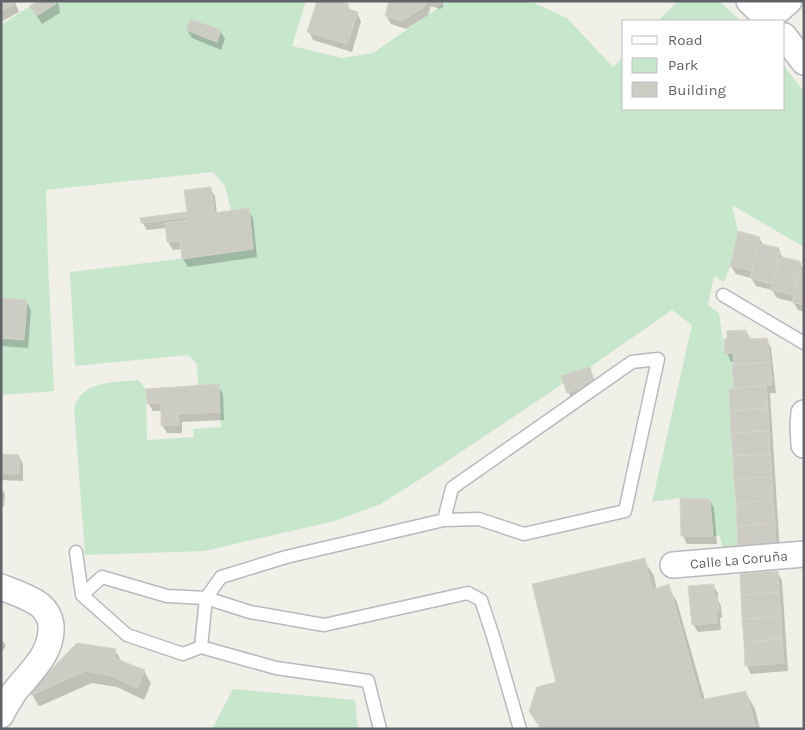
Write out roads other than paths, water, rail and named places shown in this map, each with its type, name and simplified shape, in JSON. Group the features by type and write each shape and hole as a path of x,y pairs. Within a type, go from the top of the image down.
{"street":[{"path":"749,1 769,20"},
{"path":"780,20 789,1"},
{"path":"785,32 804,42"},
{"path":"785,38 804,62"},
{"path":"804,413 804,445"},
{"name":"Calle La Coruña","path":"673,565 804,554"},
{"path":"1,587 28,598 41,606 50,621 51,631 50,642 44,655 36,668 6,704 1,714"}],"lane":[{"path":"723,295 804,343"},
{"path":"200,647 206,598 220,576 286,557 444,520 479,519 524,534 625,511 658,359 632,362 452,488 444,520"},
{"path":"76,552 82,595 127,635 182,654 200,647 276,668 368,681 380,729"},
{"path":"82,595 102,577 167,596 206,598 250,612 324,625 468,593 481,600 520,729"}]}
